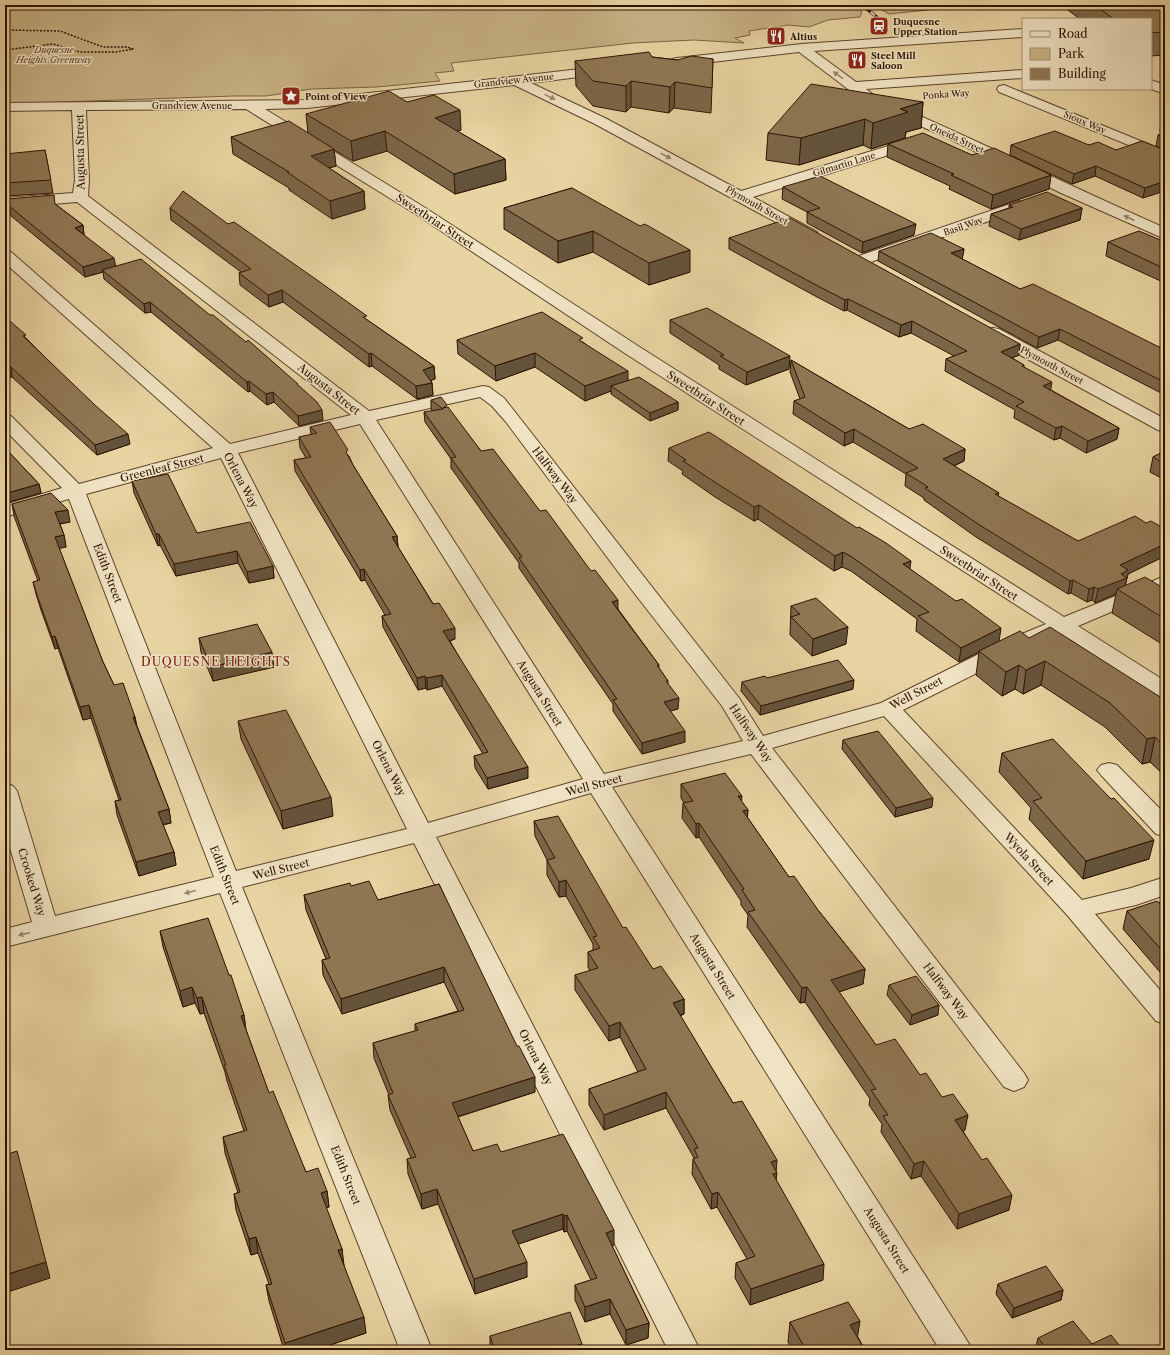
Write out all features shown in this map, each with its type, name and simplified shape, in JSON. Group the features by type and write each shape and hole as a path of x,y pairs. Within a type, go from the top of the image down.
{"street":[{"path":"661,64 802,48 1022,33"},
{"name":"Oneida Street","path":"802,48 870,99 946,132 1066,190 1165,234"},
{"name":"Grandview Avenue","path":"5,107 80,105 307,104 623,68"},
{"path":"854,86 1022,74"},
{"name":"Plymouth Street","path":"515,80 624,134 742,196 825,243"},
{"path":"1152,84 1165,90"},
{"path":"988,90 1022,88"},
{"name":"Sioux Way","path":"1004,89 1165,156"},
{"path":"870,99 902,97"},
{"name":"Sweetbriar Street","path":"248,104 422,212 622,344 1165,691"},
{"name":"Augusta Street","path":"80,105 82,180 80,197 365,417 957,1350"},
{"name":"Gilmartin Lane","path":"742,196 946,132"},
{"path":"605,139 624,134"},
{"name":"Basil Way","path":"880,272 852,258 1066,190"},
{"path":"5,203 80,197"},
{"name":"Orlena Way","path":"5,255 227,452 684,1350"},
{"name":"Plymouth Street","path":"977,325 1165,426"},
{"name":"Greenleaf Street","path":"5,511 75,490 365,417 483,391"},
{"name":"Halfway Way","path":"483,391 498,402 512,418 635,581 731,703 757,744 1014,1080"},
{"name":"Edith Street","path":"5,420 75,490 228,882 416,1350"},
{"name":"Well Street","path":"5,938 422,833 597,783 757,744 888,708 967,667 1013,646 1165,582"},
{"name":"Wyola Street","path":"888,708 1077,910 1165,1014"},
{"path":"1109,770 1165,828"},
{"name":"Crooked Way","path":"5,790 46,928"},
{"path":"1077,910 1136,896 1165,886"}],"path":[{"path":"5,30 60,31 103,47 127,47 133,49 116,52 80,52 52,44 26,46 5,50"}],"green space":[{"name":"Duquesne Heights Greenway","path":"5,5 853,5 862,12 860,17 828,20 809,27 788,25 749,31 750,35 735,38 744,43 694,40 633,43 451,63 454,71 435,73 440,81 377,87 311,89 266,96 5,104"},
{"path":"873,5 990,5 992,7 957,7 889,14"}],"building":[{"path":"1094,5 1164,6 1165,32 1152,33 1152,18 1113,18"},
{"path":"649,52 652,57 677,60 692,56 713,59 712,88 675,82 670,87 631,81 626,86 593,81 575,61"},
{"path":"811,84 923,102 900,109 908,112 873,123 865,119 801,138 768,133"},
{"path":"389,91 407,102 434,95 460,110 435,118 505,159 454,174 385,131 351,141 306,114"},
{"path":"289,121 334,149 311,156 364,191 330,201 287,172 289,172 231,137"},
{"path":"1055,131 1089,145 1098,142 1116,150 1142,141 1165,150 1165,181 1145,188 1096,166 1074,174 1011,145"},
{"path":"923,133 972,155 994,148 1051,175 993,195 951,175 954,174 888,144"},
{"path":"1165,133 1165,139 1158,135"},
{"path":"45,150 51,180 5,183 5,154"},
{"path":"820,176 916,224 863,242 807,212 820,208 783,187"},
{"path":"572,188 640,226 645,224 690,250 649,263 593,231 558,241 504,208"},
{"path":"183,191 228,224 234,222 367,316 363,317 434,366 423,370 432,383 416,386 371,353 369,354 282,290 268,295 239,273 251,269 170,208"},
{"path":"1047,192 1082,208 1021,229 991,214 1013,207 1009,205"},
{"path":"54,195 55,204 83,225 75,228 114,258 83,267 9,206 8,199"},
{"path":"790,218 1020,344 1001,352 1024,365 1022,366 1052,382 1043,386 1119,428 1088,441 1062,426 1056,428 1016,406 1024,402 946,359 967,351 912,321 901,325 848,299 845,300 729,238"},
{"path":"1139,231 1165,242 1165,269 1108,242"},
{"path":"931,233 964,249 951,253 1020,289 1033,284 1165,350 1165,382 1060,329 1039,337 879,251"},
{"path":"141,259 210,315 213,315 246,342 248,340 298,384 317,402 322,410 298,416 273,392 266,394 249,381 247,382 150,302 144,304 102,270"},
{"path":"707,308 790,356 747,372 720,356 724,355 670,320"},
{"path":"542,312 583,338 579,340 628,371 585,386 535,353 495,366 457,340"},
{"path":"5,317 26,335 23,336 96,406 128,434 95,445 11,367 8,367 5,364"},
{"path":"791,360 909,429 923,424 965,449 943,459 999,493 995,494 1078,541 1135,516 1146,523 1151,521 1165,529 1165,544 1120,565 1128,570 1121,574 1127,578 1098,589 1094,587 1089,589 1073,580 1070,581 978,524 925,488 928,487 906,473 918,468 854,429 845,433 794,401 805,397"},
{"path":"639,377 678,402 650,413 611,386"},
{"path":"441,397 447,405 443,408 448,407 481,451 493,449 540,511 546,510 591,571 595,570 618,600 612,602 659,665 657,665 668,681 666,681 679,698 664,702 685,731 642,743 613,700 617,699 519,558 522,557 451,458 456,457 424,412 443,409 431,400"},
{"path":"330,422 348,450 346,452 353,465 397,536 392,537 433,604 439,603 455,628 443,631 528,767 487,778 474,756 488,752 442,675 417,678 382,616 391,614 364,569 360,570 294,460 311,457 299,437 317,433 310,427"},
{"path":"709,432 857,528 859,527 886,543 911,561 903,564 956,601 962,599 1001,628 961,648 918,616 929,612 852,557 843,552 835,556 759,505 754,507 716,483 683,461 686,460 669,448"},
{"path":"5,448 39,484 7,493 5,487"},
{"path":"1165,451 1165,464 1153,457"},
{"path":"168,474 197,533 250,522 273,566 247,572 237,551 174,564 159,534 156,534 132,481"},
{"path":"51,493 68,510 55,512 64,535 55,537 103,662 114,685 123,683 135,717 133,717 169,809 158,812 174,852 136,862 115,801 121,800 89,705 80,707 55,636 52,637 38,598 33,582 40,580 12,504"},
{"path":"1145,577 1165,589 1165,619 1117,589"},
{"path":"816,598 848,627 813,639 791,617 800,614 791,606"},
{"path":"257,624 272,652 211,667 199,638"},
{"path":"1050,627 1165,700 1165,747 1155,737 1147,739 1110,703 1045,661 1026,670 1019,665 1006,672 979,651 1020,631 1029,638"},
{"path":"838,660 854,680 761,706 742,682 765,676 767,678"},
{"path":"286,710 331,797 281,811 238,721"},
{"path":"878,731 933,798 896,808 843,740"},
{"path":"1053,739 1111,799 1114,798 1154,840 1086,861 1033,801 1042,798 1002,753"},
{"path":"725,773 742,796 738,796 748,810 743,811 789,877 794,876 818,910 865,969 831,980 876,1045 895,1039 920,1075 926,1073 942,1097 953,1094 968,1115 955,1120 982,1160 987,1158 1012,1195 959,1214 924,1161 914,1164 883,1116 888,1115 871,1090 876,1089 807,987 802,988 748,912 755,910 742,890 744,889 699,823 696,824 683,803 693,801 681,784"},
{"path":"558,816 623,928 626,927 653,969 661,966 684,999 673,1003 733,1103 742,1101 777,1160 771,1162 777,1173 773,1174 824,1264 751,1289 736,1263 755,1256 718,1192 712,1194 693,1159 698,1157 694,1149 698,1148 666,1092 604,1115 589,1089 646,1069 620,1022 609,1026 575,975 598,968 588,952 600,948 593,937 597,936 566,880 559,882 547,860 555,858 534,821"},
{"path":"369,881 378,900 439,884 517,1046 519,1046 535,1077 452,1103 473,1151 497,1144 501,1152 563,1134 614,1230 606,1233 649,1323 626,1330 610,1299 585,1307 575,1285 597,1278 567,1215 564,1216 563,1214 512,1231 527,1262 474,1279 437,1189 421,1194 407,1159 416,1157 388,1095 393,1093 373,1043 418,1030 415,1024 464,1010 444,967 341,999 322,960 330,958 304,895 350,883 351,886"},
{"path":"1157,901 1159,903 1165,901 1165,954 1127,911"},
{"path":"208,918 229,975 231,975 244,1015 241,1016 269,1093 273,1091 306,1172 318,1168 327,1191 321,1193 342,1249 338,1250 364,1317 285,1343 266,1285 272,1284 256,1237 249,1239 234,1194 240,1192 223,1137 247,1130 202,997 197,998 192,987 180,991 160,931"},
{"path":"916,976 939,1005 912,1015 889,985"},
{"path":"5,1143 8,1154 17,1151 46,1262 5,1275"},
{"path":"1046,1266 1063,1290 1014,1308 998,1284"},
{"path":"848,1302 860,1321 850,1325 865,1350 806,1350 790,1322"},
{"path":"570,1312 582,1344 570,1347 571,1350 495,1350 490,1336"},
{"path":"1073,1321 1092,1344 1111,1335 1123,1350 1048,1350 1038,1338"}],"railway":[{"path":"862,5 878,18"}],"place":[{"name":"Duquesne Upper Station","path":"879,26"},
{"name":"Altius","path":"776,36"},
{"name":"Steel Mill Saloon","path":"857,60"},
{"name":"Point of View","path":"291,96"}],"district":[{"name":"DUQUESNE HEIGHTS","path":"216,661"}]}
